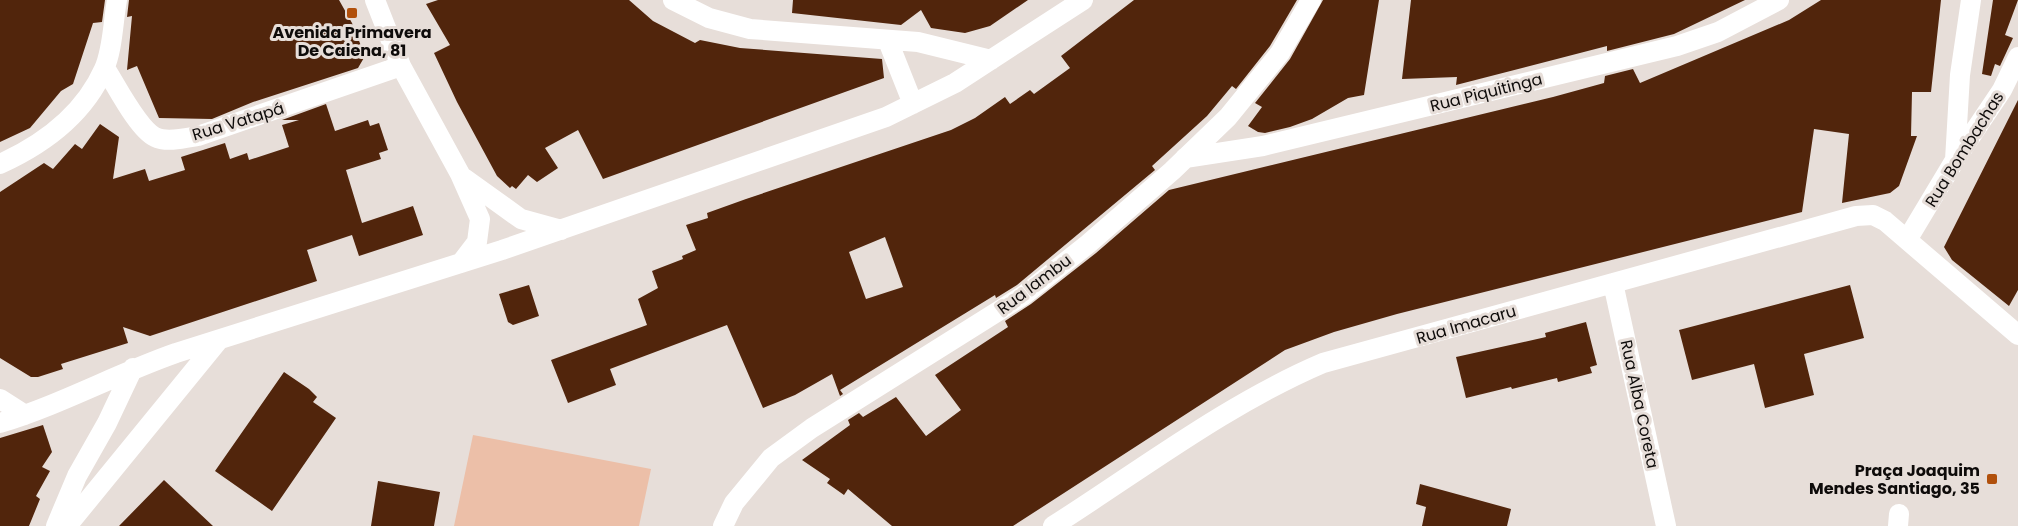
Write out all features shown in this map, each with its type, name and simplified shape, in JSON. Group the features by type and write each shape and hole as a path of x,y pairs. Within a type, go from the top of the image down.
{"street":[{"path":"0,164 43,141 77,112 105,68 117,0"},
{"path":"375,0 401,66 460,174 480,219 477,242 461,263"},
{"path":"673,0 697,4 709,18 750,29 918,42 992,60"},
{"path":"0,423 26,415 133,368 561,230 886,117 992,60 1083,0"},
{"name":"Rua Iambu","path":"723,526 734,503 771,458 812,428 1024,295 1088,244 1185,159 1228,117 1280,53 1311,0"},
{"name":"Rua Piquitinga","path":"1185,159 1263,146 1677,46 1718,32 1779,0"},
{"path":"1955,160 1960,75 1971,0"},
{"path":"888,41 913,104"},
{"name":"Rua Bombachas","path":"1907,240 1955,160 2002,90 2018,57"},
{"name":"Rua Vatapá","path":"105,68 146,129 156,138 169,140 198,136 401,66"},
{"path":"460,174 521,219 561,230"},
{"name":"Rua Imacaru","path":"1053,526 1236,408 1295,375 1323,363 1856,216 1873,215 1885,220 2018,335"},
{"name":"Rua Alba Coreta","path":"1613,283 1666,526"},
{"path":"67,526 218,341"},
{"path":"56,526 77,476 133,368"},
{"path":"0,399 26,415"}],"shaded area":[{"path":"473,435 651,469 639,526 454,526"}],"building":[{"path":"0,0 105,0 102,22 93,23 73,84 61,91 30,128 0,142"},
{"path":"129,0 339,0 352,23 365,56 358,68 253,102 212,119 159,118 137,66 127,70 132,16 127,17"},
{"path":"438,0 629,0 653,21 695,43 700,40 740,48 882,59 884,78 603,179 578,130 545,148 558,168 537,182 528,175 516,189 512,186 510,188 497,176 457,102 434,53 450,45 426,4"},
{"path":"793,0 1028,0 990,26 965,33 931,28 921,10 901,25 792,13"},
{"path":"1134,0 1297,0 1270,46 1236,89 1232,86 1207,116 1152,166 1155,170 1017,285 996,298 995,295 840,390 843,394 840,396 832,374 795,395 763,408 727,325 610,369 616,385 568,403 551,360 647,325 638,299 658,288 652,271 683,259 682,256 696,250 686,225 708,218 707,213 746,199 951,130 975,118 1005,97 1010,104 1030,90 1034,94 1070,68 1061,56","holes":["885,237 903,287 866,299 849,252"]},
{"path":"1323,0 1379,0 1364,95 1348,98 1312,119 1290,127 1265,133 1258,132 1248,126 1262,107 1255,103 1290,59"},
{"path":"1411,0 1745,0 1674,34 1607,51 1607,46 1456,85 1457,77 1402,79"},
{"path":"1821,0 1941,0 1931,92 1912,92 1911,136 1917,136 1899,186 1890,193 1842,203 1849,134 1814,129 1802,212 1397,314 1334,332 1285,350 1013,526 892,526 848,489 844,495 827,483 830,479 802,460 850,425 848,420 859,413 863,417 896,397 926,436 961,410 935,375 1008,327 1005,321 1031,304 1096,253 1169,190 1553,97 1604,83 1605,76 1633,69 1640,83 1789,20"},
{"path":"1993,0 2018,0 2005,35 2013,38 2000,66 1995,64 1991,76 1982,74"},
{"path":"2018,100 2018,290 2009,306 1952,260 1944,247"},
{"path":"326,104 335,131 368,120 370,126 379,123 388,150 379,153 381,159 346,170 362,223 413,206 423,235 359,256 352,235 307,250 317,281 150,336 123,327 128,343 61,364 63,369 38,377 31,377 0,358 0,192 44,163 53,169 75,144 82,149 100,124 119,137 113,179 145,169 149,181 185,170 181,157 225,143 230,159 247,153 249,160 289,147 282,125 299,120 282,120"},
{"path":"529,285 539,316 513,325 508,322 499,294"},
{"path":"1850,285 1864,338 1804,354 1814,395 1765,408 1754,364 1692,380 1679,330"},
{"path":"1586,322 1597,365 1590,367 1592,373 1558,382 1557,378 1466,398 1456,357 1546,337 1545,333"},
{"path":"284,372 309,389 317,397 313,402 336,418 272,511 215,471"},
{"path":"43,425 52,452 42,467 50,471 36,496 40,499 29,526 0,526 0,438"},
{"path":"164,480 213,526 119,526"},
{"path":"378,481 440,492 434,526 371,526"},
{"path":"1420,484 1511,509 1507,526 1422,526 1426,507 1416,504"}],"place":[{"name":"Avenida Primavera De Caiena, 81","path":"352,13"},
{"name":"Praça Joaquim Mendes Santiago, 35","path":"1992,479"}]}
